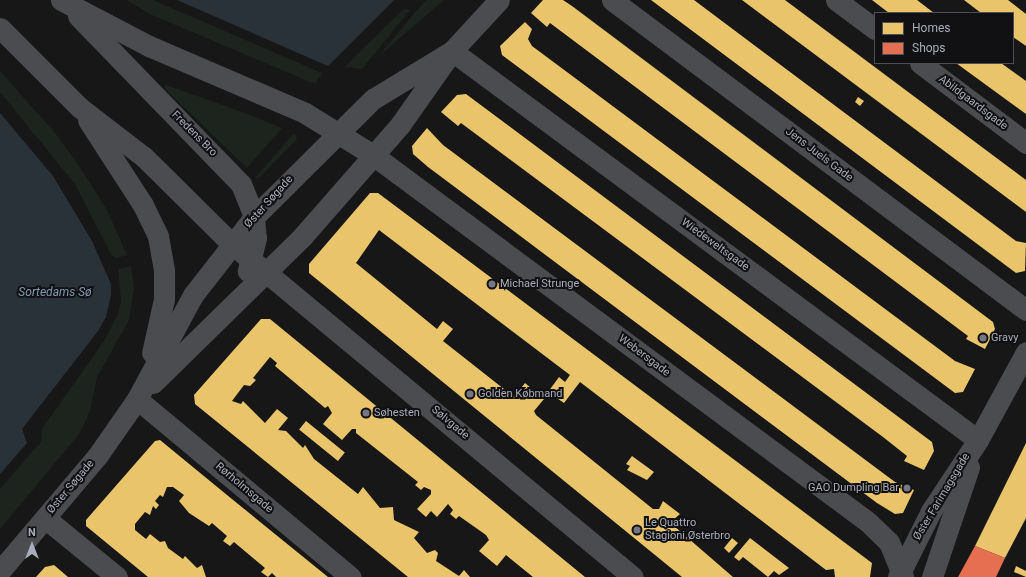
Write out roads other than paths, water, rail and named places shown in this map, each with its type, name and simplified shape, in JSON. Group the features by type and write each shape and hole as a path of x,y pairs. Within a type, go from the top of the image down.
{"street":[{"name":"Fredens Bro","path":"61,0 149,46 286,103 338,130"},
{"name":"Fredens Bro","path":"61,0 224,164 241,184 254,217 259,265"},
{"name":"Øster Søgade","path":"0,571 45,518 137,399 236,299 259,265 302,237 400,125 452,51 499,0"},
{"name":"Jens Juels Gade","path":"612,0 1026,310"},
{"path":"836,0 874,28"},
{"path":"0,28 79,107 144,157 232,244"},
{"name":"Øster Søgade","path":"137,399 193,295 254,217 338,130 373,99 452,51"},
{"name":"Wiedeweltsgade","path":"452,51 978,440"},
{"name":"Abildgaardsgade","path":"921,64 1026,143"},
{"path":"79,107 151,220 162,253 162,319 137,399"},
{"name":"Webersgade","path":"338,130 868,522 888,542 901,574"},
{"name":"Sølvgade","path":"232,244 633,577"},
{"name":"Øster Farimagsgade","path":"901,574 931,511 978,440 1026,352"},
{"name":"Rørholmsgade","path":"137,399 351,577"},
{"name":"Øster Farimagsgade","path":"932,577 978,440"},
{"path":"45,518 117,577"}],"water":[{"path":"177,0 394,0 328,66"},
{"name":"Sortedams Sø","path":"0,113 53,176 92,241 111,284 111,295 106,317 98,331 22,429 27,443 0,474"}],"place":[{"name":"Michael Strunge","path":"492,284"},
{"name":"Gravy","path":"983,338"},
{"name":"Golden Købmand","path":"470,394"},
{"name":"Søhesten","path":"366,413"},
{"name":"GAO Dumpling Bar","path":"907,488"},
{"name":"Le Quattro Stagioni Østerbro","path":"637,530"}]}
